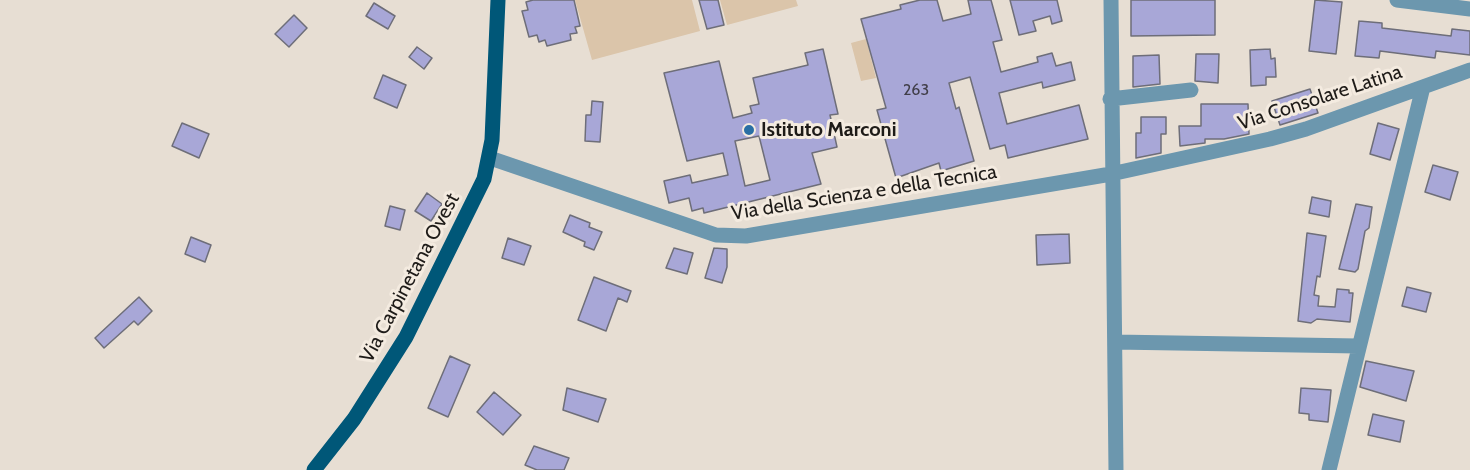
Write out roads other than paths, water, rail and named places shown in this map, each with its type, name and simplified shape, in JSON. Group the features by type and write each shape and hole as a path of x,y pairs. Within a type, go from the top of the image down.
{"main road":[{"name":"Via Carpinetana Ovest","path":"314,470 359,412 406,337 484,179 490,158 498,0"}],"street":[{"path":"1111,0 1110,93 1116,470"},
{"path":"1397,0 1470,9"},
{"name":"Via Consolare Latina","path":"1111,174 1286,135 1470,70"},
{"path":"1329,470 1423,87"},
{"path":"1110,93 1191,90"},
{"name":"Via della Scienza e della Tecnica","path":"490,158 722,236 746,236 1111,174"},
{"path":"1114,342 1358,346"}],"place":[{"name":"Istituto Marconi","path":"749,130"}]}
